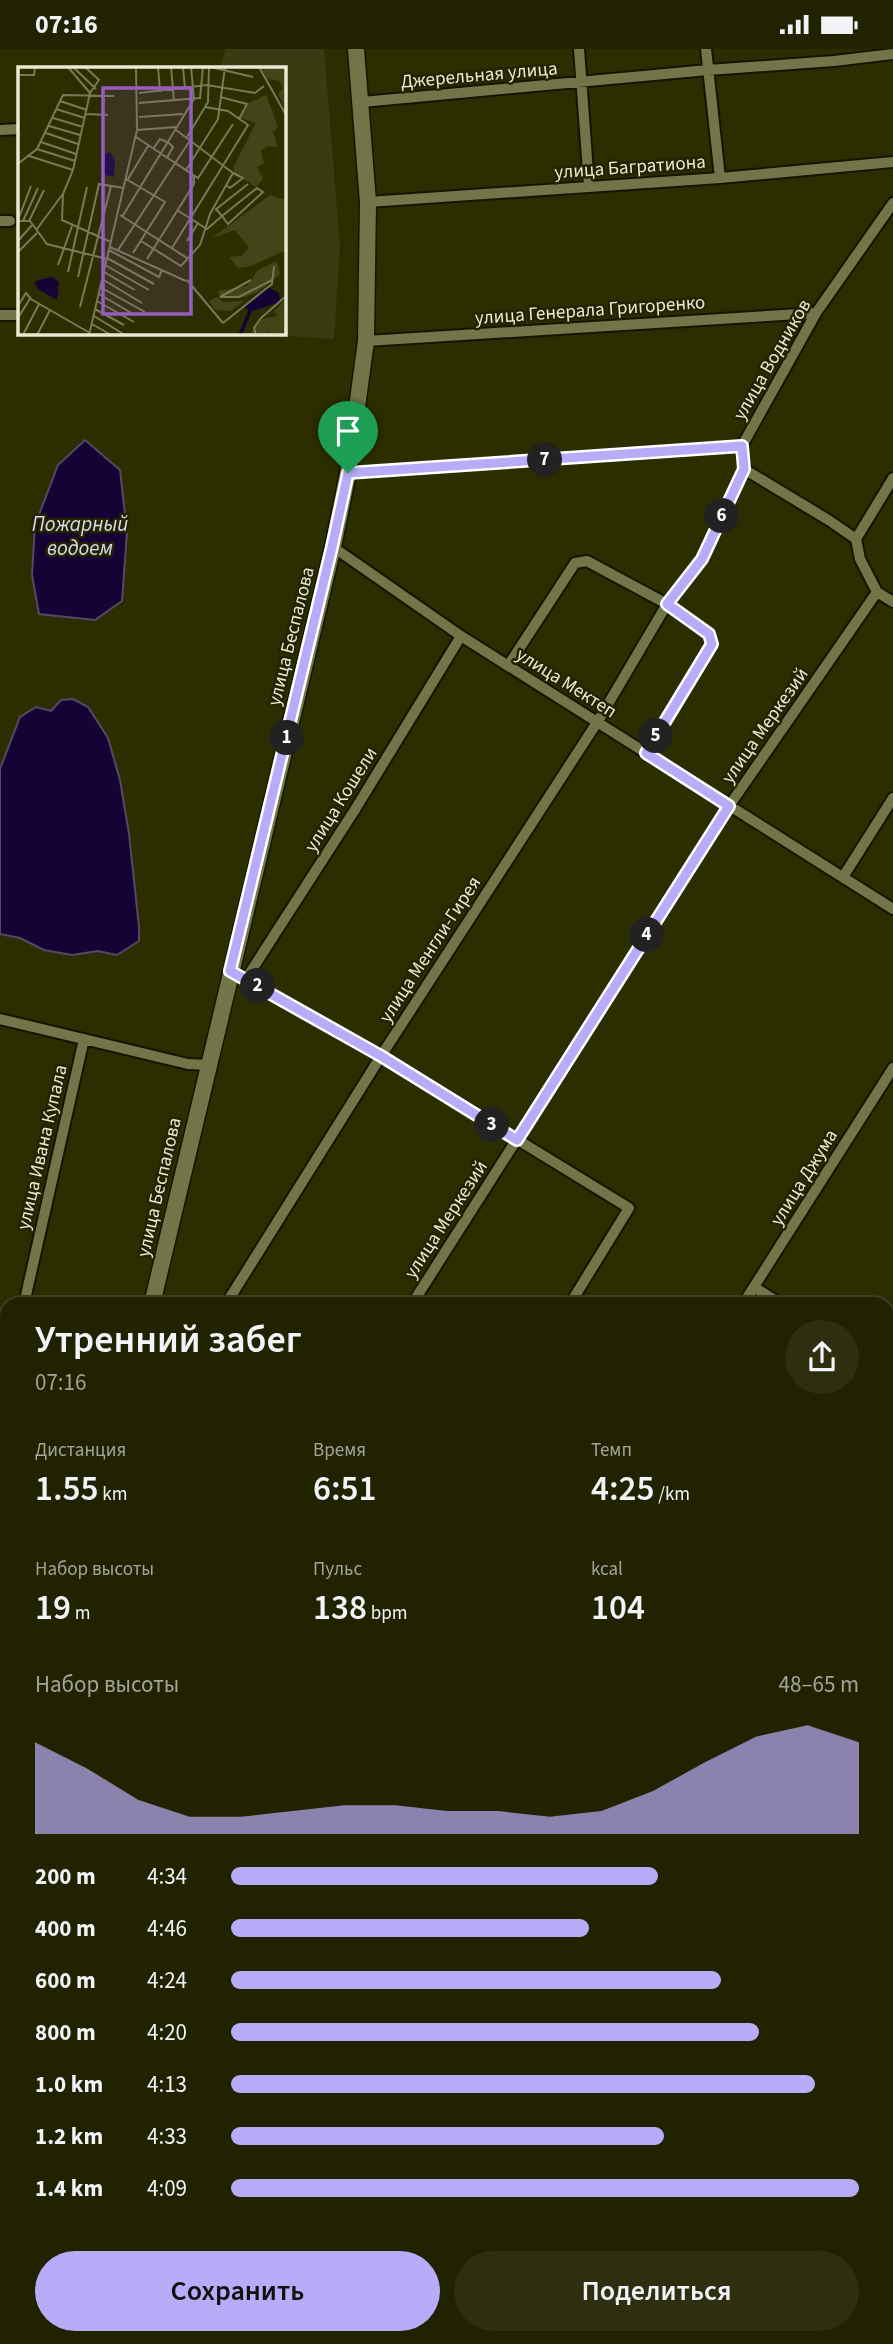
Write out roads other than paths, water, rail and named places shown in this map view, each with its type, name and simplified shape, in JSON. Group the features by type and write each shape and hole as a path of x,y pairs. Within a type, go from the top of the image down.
{"main road":[{"name":"улица Беспалова","path":"154,1297 348,473 366,341 368,202 356,49"}],"street":[{"path":"579,49 589,186"},
{"path":"706,49 720,178"},
{"path":"833,49 834,61"},
{"name":"Джерельная улица","path":"362,102 893,54"},
{"path":"0,130 18,129"},
{"name":"улица Багратиона","path":"368,202 720,178 893,162"},
{"name":"улица Водников","path":"598,721 667,604 702,559 744,469 742,446 816,313 893,203"},
{"name":"улица Генерала Григоренко","path":"366,341 816,313"},
{"path":"0,315 18,315"},
{"path":"348,473 742,446"},
{"path":"744,469 856,539"},
{"path":"893,478 856,539 860,559 877,592 893,602"},
{"name":"улица Мектеп","path":"332,547 461,636 893,909"},
{"path":"508,666 575,563 587,561 667,604 709,634 712,644 646,753"},
{"name":"улица Меркезий","path":"416,1297 729,806 877,592"},
{"name":"улица Кошели","path":"246,979 356,808 461,636"},
{"name":"улица Менгли-Гирея","path":"230,1297 381,1056 598,721"},
{"path":"843,877 893,798"},
{"path":"230,971 381,1056 629,1208 574,1297"},
{"path":"0,1020 188,1064 209,1065"},
{"name":"улица Ивана Купала","path":"26,1297 83,1039"},
{"name":"улица Джума","path":"748,1297 893,1068"},
{"path":"754,1287 770,1297"}],"water":[{"name":"Пожарный водоем","path":"85,440 120,470 127,532 122,601 95,620 39,614 32,575 35,525 58,465"},
{"path":"73,699 88,707 108,738 120,780 129,834 139,941 117,955 98,951 72,955 44,950 20,938 0,934 0,769 20,717 36,707 51,711 61,700"}]}
